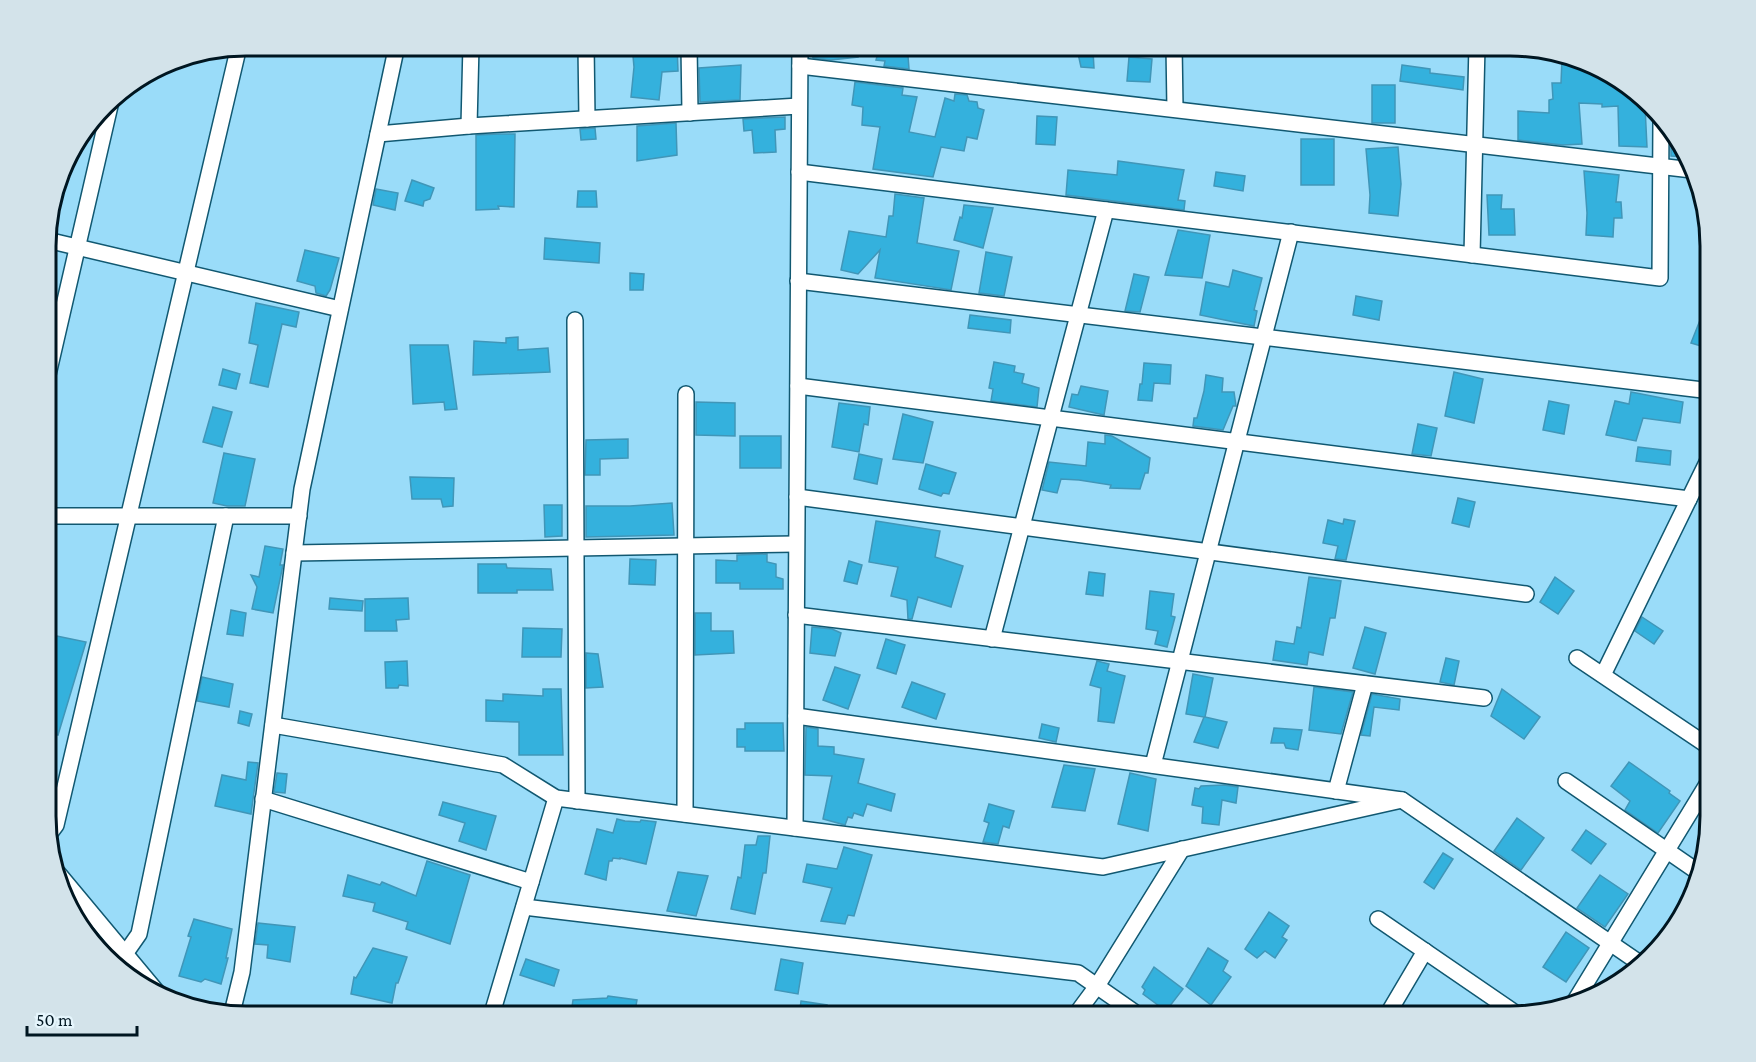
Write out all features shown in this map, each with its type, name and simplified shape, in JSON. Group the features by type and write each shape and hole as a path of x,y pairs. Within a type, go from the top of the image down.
{"street":[{"path":"56,824 237,56"},
{"path":"234,1006 242,972 302,489 395,56"},
{"path":"470,126 471,56"},
{"path":"586,56 587,119"},
{"path":"689,56 690,113"},
{"path":"795,828 800,56"},
{"path":"1174,56 1175,110"},
{"path":"1472,255 1477,56"},
{"path":"800,66 1684,169"},
{"path":"378,134 470,126 799,106"},
{"path":"56,339 108,115"},
{"path":"799,172 1660,278 1661,130"},
{"path":"992,639 1106,210"},
{"path":"1153,765 1291,232"},
{"path":"56,242 340,309"},
{"path":"798,280 1700,390"},
{"path":"575,320 578,801"},
{"path":"798,386 1689,499"},
{"path":"685,814 686,394"},
{"path":"1603,675 1700,476"},
{"path":"797,497 1526,594"},
{"path":"56,516 299,516"},
{"path":"125,954 139,934 225,516"},
{"path":"294,553 796,544"},
{"path":"796,615 1484,698"},
{"path":"1577,658 1700,741"},
{"path":"1336,791 1365,684"},
{"path":"796,716 1402,800 1635,960"},
{"path":"273,725 503,765 556,798 1103,867 1402,800"},
{"path":"1566,781 1693,869"},
{"path":"1580,993 1700,796"},
{"path":"499,1006 524,907 556,798"},
{"path":"263,799 531,882"},
{"path":"1082,1006 1182,849"},
{"path":"69,886 143,976"},
{"path":"524,907 1078,973 1125,1006"},
{"path":"1378,919 1505,1006"},
{"path":"1392,1006 1425,951"}],"building":[{"path":"633,56 677,56 678,71 662,72 659,100 631,97"},
{"path":"813,56 858,57 831,60 813,58"},
{"path":"877,56 908,56 909,69 884,66 885,61 876,60"},
{"path":"1079,56 1093,56 1094,68 1081,67"},
{"path":"1129,57 1152,59 1150,82 1127,81"},
{"path":"1562,63 1605,81 1626,95 1645,111 1647,147 1619,146 1618,106 1602,107 1602,104 1579,103 1582,144 1563,145 1518,140 1518,111 1549,113 1549,100 1553,99 1552,83 1561,83"},
{"path":"741,65 740,100 700,102 699,68"},
{"path":"1402,65 1430,69 1430,73 1464,77 1463,90 1400,81"},
{"path":"855,82 903,88 902,95 917,97 909,132 935,137 945,98 954,101 955,94 967,95 969,101 977,102 978,108 984,110 977,139 967,137 964,151 941,147 933,177 873,169 880,127 862,125 863,107 852,105"},
{"path":"1372,85 1395,85 1395,123 1372,123"},
{"path":"1037,116 1057,117 1055,145 1036,144"},
{"path":"785,117 785,129 775,130 776,152 754,153 752,130 744,131 743,119"},
{"path":"676,123 677,155 637,161 637,126"},
{"path":"595,128 596,139 581,140 580,129"},
{"path":"515,134 514,207 498,206 499,209 476,210 476,135"},
{"path":"1301,139 1334,139 1334,185 1301,185"},
{"path":"1671,145 1678,156 1671,156"},
{"path":"1398,147 1401,184 1398,216 1369,213 1370,195 1366,149"},
{"path":"1118,161 1184,170 1178,200 1185,201 1184,210 1066,195 1068,170 1117,175"},
{"path":"1584,171 1619,175 1616,202 1621,202 1622,218 1614,218 1613,237 1586,235"},
{"path":"1216,172 1245,176 1243,191 1214,186"},
{"path":"412,180 434,188 430,199 424,201 423,206 405,201"},
{"path":"376,189 398,193 395,210 373,205"},
{"path":"578,191 596,191 597,207 577,207"},
{"path":"895,194 924,198 917,243 959,251 951,290 875,278 880,250 858,274 841,270 849,231 886,237 889,216 893,216"},
{"path":"1487,195 1502,195 1501,209 1514,209 1515,235 1489,235"},
{"path":"964,205 993,208 983,248 954,240"},
{"path":"1178,230 1210,235 1202,278 1165,275"},
{"path":"545,238 600,243 599,263 544,259"},
{"path":"305,250 339,258 330,290 326,296 316,293 315,286 297,281"},
{"path":"986,252 1012,257 1004,296 979,293"},
{"path":"1233,270 1262,278 1254,310 1257,311 1254,326 1200,315 1206,282 1229,287"},
{"path":"630,273 644,274 643,290 630,290"},
{"path":"1134,274 1149,277 1140,312 1125,311"},
{"path":"1356,296 1382,301 1379,320 1353,315"},
{"path":"256,303 299,312 296,327 282,324 268,387 250,383 258,345 249,343"},
{"path":"970,315 1011,320 1010,333 968,328"},
{"path":"1700,320 1700,346 1691,343"},
{"path":"518,337 518,350 548,348 550,372 473,375 474,341 506,343 506,338"},
{"path":"410,345 448,345 457,409 445,410 444,402 413,404"},
{"path":"994,362 1015,366 1014,372 1024,374 1022,383 1039,388 1037,407 991,401 993,389 989,388"},
{"path":"1144,363 1171,365 1170,384 1154,383 1152,401 1138,400"},
{"path":"223,369 240,374 236,389 219,385"},
{"path":"1454,372 1483,379 1474,423 1445,416"},
{"path":"1206,375 1223,378 1222,392 1234,392 1236,406 1233,406 1223,430 1193,426 1204,391"},
{"path":"1081,386 1108,391 1104,415 1069,407 1072,394 1078,395"},
{"path":"1631,392 1683,402 1680,423 1643,418 1636,441 1606,435 1615,401 1629,404"},
{"path":"1549,401 1569,405 1564,434 1543,430"},
{"path":"696,402 735,403 735,436 696,435"},
{"path":"839,403 870,407 868,425 864,424 859,452 832,447"},
{"path":"213,407 232,412 222,447 203,442"},
{"path":"903,414 933,422 923,463 893,459"},
{"path":"1418,424 1437,428 1431,456 1412,454"},
{"path":"1105,435 1112,436 1150,458 1148,473 1145,473 1140,489 1110,488 1111,485 1061,479 1057,493 1042,490 1049,462 1086,466 1088,442 1105,444"},
{"path":"740,436 781,436 781,468 740,468"},
{"path":"628,439 628,458 600,459 600,475 585,475 586,440"},
{"path":"1638,447 1671,451 1670,465 1636,461"},
{"path":"224,453 255,459 245,506 213,503"},
{"path":"859,454 882,459 877,484 854,479"},
{"path":"926,464 956,473 949,494 943,493 941,496 919,489"},
{"path":"410,477 454,478 453,506 443,507 441,499 412,499"},
{"path":"1458,498 1475,502 1469,527 1452,523"},
{"path":"672,503 674,535 586,537 586,506"},
{"path":"544,505 562,505 562,536 545,537"},
{"path":"1344,519 1355,521 1346,560 1335,559 1338,546 1323,543 1328,520 1343,524"},
{"path":"876,521 940,531 935,557 963,566 951,607 918,597 912,619 908,619 907,600 891,596 898,567 869,562"},
{"path":"265,546 283,549 280,565 283,565 273,613 252,609 257,587 251,575 259,577"},
{"path":"767,554 767,562 776,564 776,577 783,579 783,589 740,589 740,583 716,583 716,560 737,561 737,555"},
{"path":"630,559 656,560 655,585 629,584"},
{"path":"849,561 862,565 857,584 844,581"},
{"path":"478,564 506,564 507,568 551,569 553,590 478,593"},
{"path":"1089,572 1105,574 1103,596 1086,594"},
{"path":"1309,577 1341,581 1335,618 1330,618 1323,655 1309,652 1307,665 1273,660 1276,641 1294,644 1297,627 1301,628"},
{"path":"1555,577 1574,591 1558,614 1540,602"},
{"path":"1150,591 1174,594 1171,616 1175,617 1167,647 1155,644 1158,631 1146,629"},
{"path":"330,598 363,601 362,611 329,609"},
{"path":"408,598 409,619 396,620 397,631 365,631 365,599"},
{"path":"231,610 246,613 243,636 227,634"},
{"path":"695,613 711,613 711,631 733,631 734,653 695,655"},
{"path":"1642,617 1663,631 1654,644 1635,631"},
{"path":"812,627 832,629 841,633 835,656 810,653"},
{"path":"1365,627 1386,633 1375,674 1353,668"},
{"path":"523,628 562,629 561,657 522,657"},
{"path":"56,636 86,642 58,735 56,734"},
{"path":"886,639 905,645 896,674 877,668"},
{"path":"586,653 598,654 603,687 586,688"},
{"path":"1446,658 1459,661 1454,685 1440,682"},
{"path":"407,661 408,686 399,685 398,688 386,688 385,662"},
{"path":"1097,661 1109,664 1107,671 1125,676 1114,723 1098,721 1101,688 1090,685"},
{"path":"835,667 860,675 848,709 823,700"},
{"path":"1193,674 1213,678 1205,717 1227,722 1218,748 1194,742 1204,717 1186,714"},
{"path":"202,677 233,684 229,707 197,701"},
{"path":"912,682 945,694 936,719 902,707"},
{"path":"1314,687 1353,692 1341,734 1309,730"},
{"path":"543,689 561,689 563,755 519,755 519,722 486,721 486,700 503,701 503,694 543,696"},
{"path":"1502,689 1540,717 1524,739 1491,716"},
{"path":"1372,694 1400,699 1399,710 1374,707 1370,736 1361,735"},
{"path":"240,711 252,714 249,726 238,723"},
{"path":"745,723 783,723 784,751 745,751 745,747 737,747 737,729 745,729"},
{"path":"1042,724 1059,728 1056,742 1039,738"},
{"path":"806,727 818,729 818,746 834,747 834,754 864,759 858,783 895,794 891,811 867,804 863,816 854,813 852,818 848,817 845,825 823,819 832,776 805,775"},
{"path":"1274,728 1302,730 1298,750 1286,748 1284,743 1271,743"},
{"path":"248,762 258,763 251,814 215,806 222,775 246,780"},
{"path":"1629,762 1670,791 1669,793 1680,801 1658,833 1625,810 1630,801 1611,786"},
{"path":"1064,765 1095,769 1085,811 1052,807"},
{"path":"277,773 287,774 285,793 274,792"},
{"path":"1130,773 1156,779 1148,831 1118,824"},
{"path":"1224,785 1238,787 1236,803 1222,800 1219,825 1202,823 1203,807 1192,805 1195,788"},
{"path":"443,802 496,816 486,850 459,841 465,823 439,815"},
{"path":"989,804 1014,811 1009,828 1003,826 998,844 983,842 989,823 984,821"},
{"path":"1517,818 1544,838 1521,870 1494,851"},
{"path":"617,819 656,822 646,864 613,858 609,861 606,880 585,874 597,829 613,833"},
{"path":"1586,830 1606,844 1591,864 1572,850"},
{"path":"758,836 770,836 766,873 763,873 755,914 731,909 738,877 741,878 745,845 756,845"},
{"path":"844,847 872,855 854,916 848,915 845,924 821,921 832,888 803,882 807,864 837,869"},
{"path":"1443,853 1453,859 1434,889 1424,882"},
{"path":"427,861 470,875 450,944 406,929 408,922 373,911 375,903 343,896 348,875 380,885 382,882 416,896"},
{"path":"678,872 708,876 696,916 667,911"},
{"path":"1600,875 1628,894 1605,927 1577,908"},
{"path":"1269,912 1289,926 1282,937 1287,940 1275,958 1265,951 1257,958 1245,949"},
{"path":"194,919 232,929 221,984 205,979 201,982 179,976"},
{"path":"258,923 295,927 290,962 267,958 268,945 255,944"},
{"path":"1566,932 1589,948 1566,982 1543,967"},
{"path":"373,948 407,957 398,983 396,983 392,1003 351,994 354,977 356,978"},
{"path":"1208,948 1228,961 1223,971 1231,977 1211,1005 1186,986"},
{"path":"526,959 559,970 554,986 520,975"},
{"path":"781,959 803,963 798,994 775,990"},
{"path":"1154,967 1183,989 1170,1006 1159,1006 1143,994 1145,990 1142,987"},
{"path":"608,996 637,1000 636,1006 572,1006 573,1000 607,998"},
{"path":"801,1001 827,1005 827,1006 800,1006"}]}
